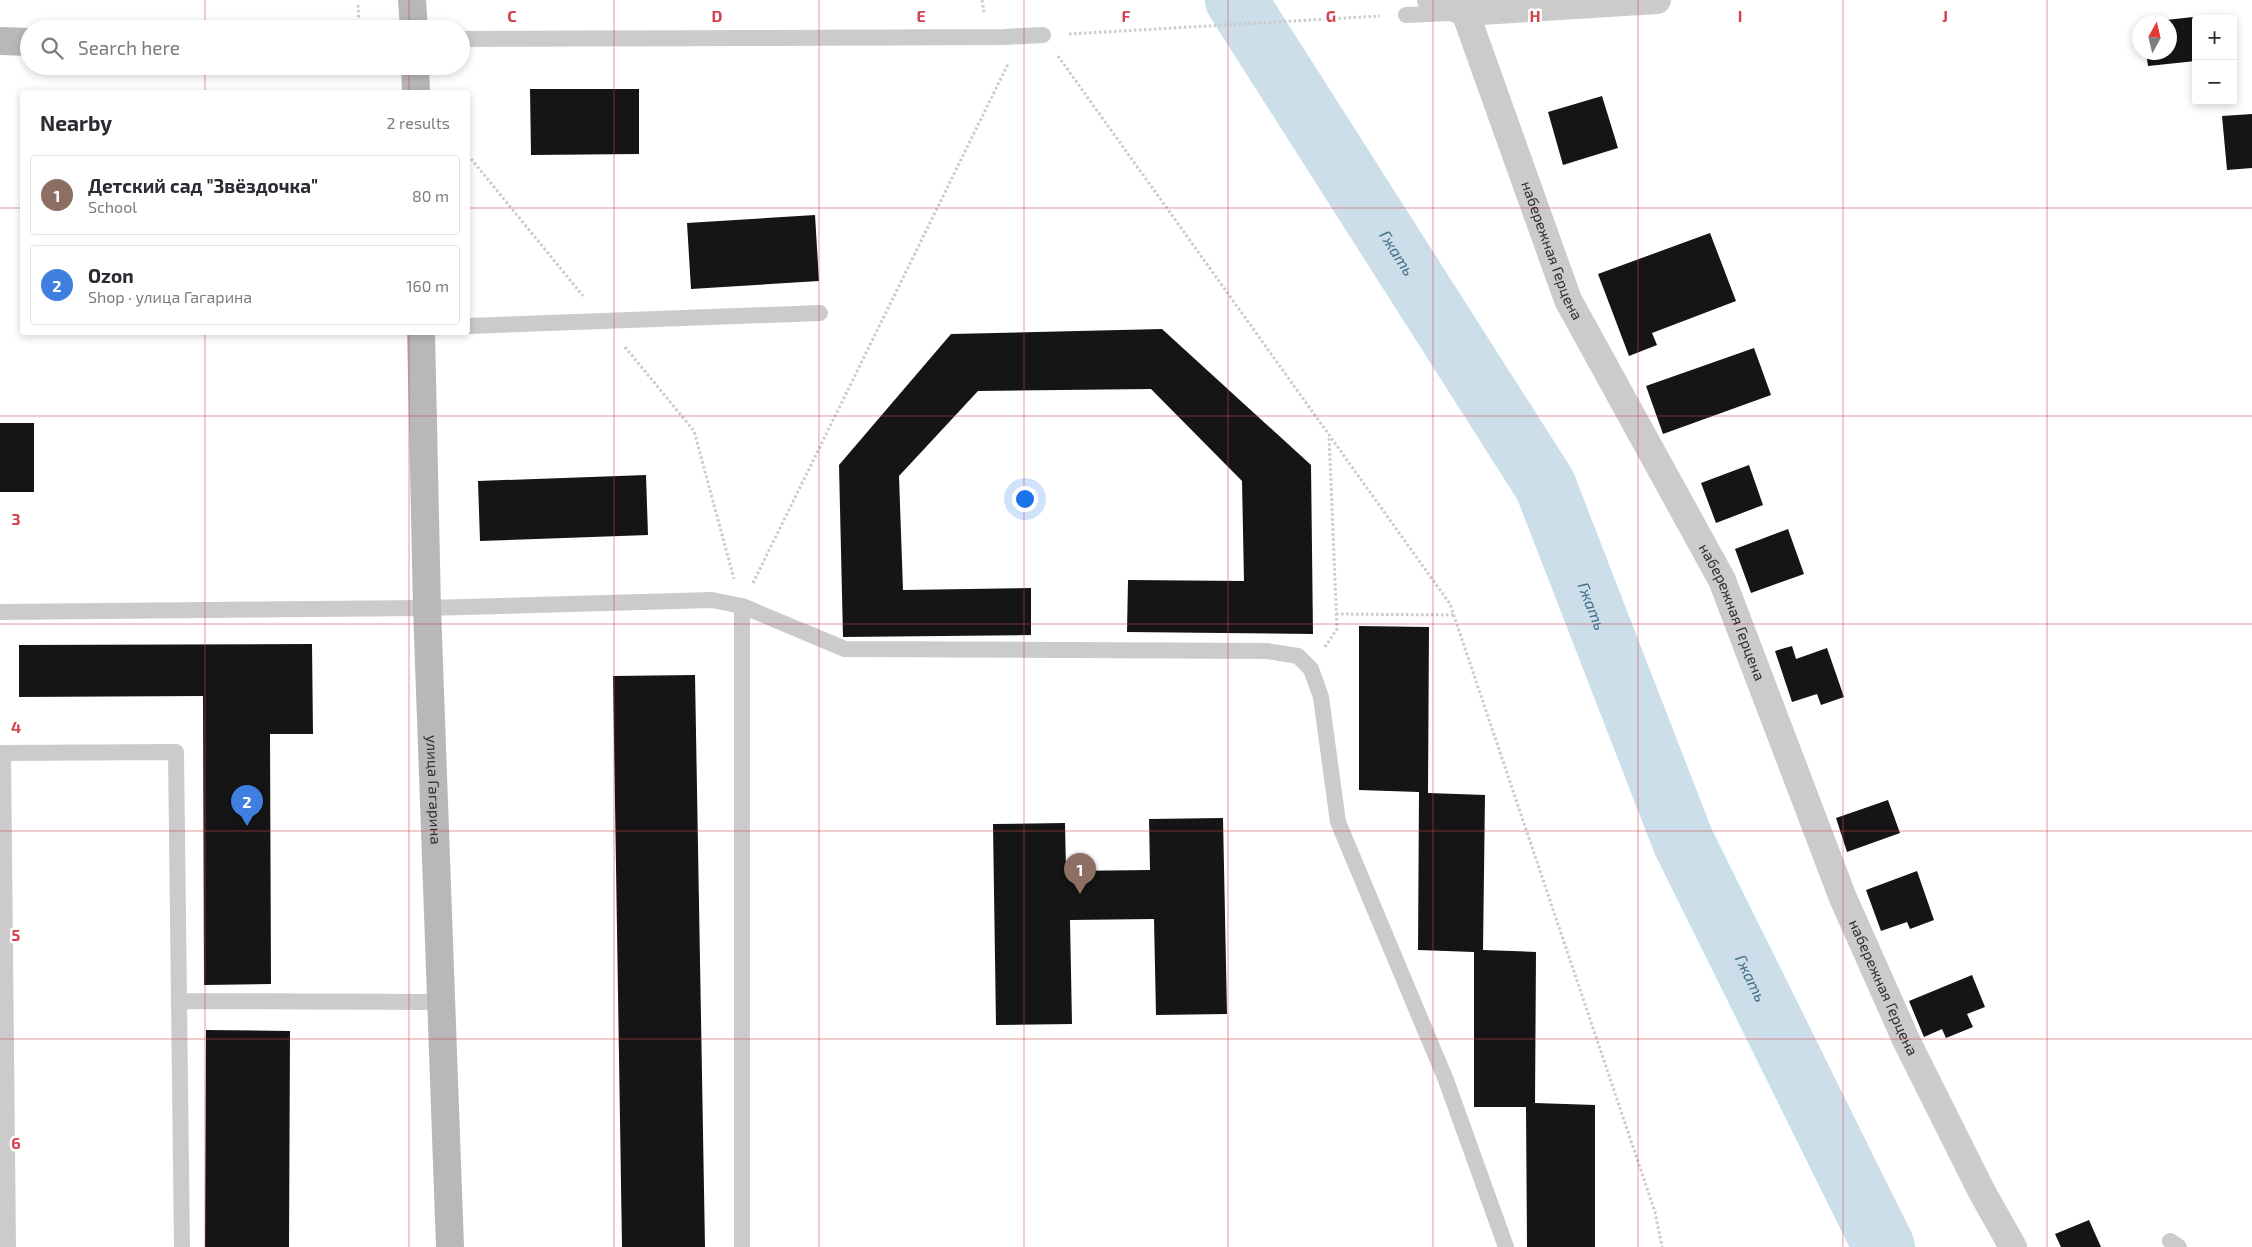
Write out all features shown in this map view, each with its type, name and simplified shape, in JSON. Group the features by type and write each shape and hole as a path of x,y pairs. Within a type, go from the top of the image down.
{"main road":[{"path":"412,0 413,20"},
{"path":"0,42 20,42"},
{"path":"415,75 416,90"},
{"name":"улица Гагарина","path":"421,335 427,608 450,1247"}],"street":[{"path":"1430,0 1465,12 1657,0"},
{"name":"набережная Герцена","path":"1465,12 1568,300 1722,580 1843,898 1907,1042 1982,1192 2013,1247"}],"lane":[{"path":"1406,15 1465,12"},
{"path":"470,39 1043,35"},
{"path":"470,326 820,312"},
{"path":"0,612 427,608 712,600 742,606 845,649 1267,651 1298,656 1311,669 1322,697 1338,822 1446,1080 1506,1247"},
{"path":"742,606 742,1247"},
{"path":"8,1247 2,753 176,752 182,1247"},
{"path":"179,1001 441,1002"}],"path":[{"path":"358,6 359,20"},
{"path":"1043,35 1406,15"},
{"path":"1043,35 1450,604 1655,1212 1662,1247"},
{"path":"742,606 1022,36"},
{"path":"470,157 694,431 742,606"},
{"path":"1311,669 1337,629 1329,435"},
{"path":"1336,614 1454,615"}],"building":[{"path":"2192,17 2192,61 2148,66 2147,60 2177,60 2177,19"},
{"path":"530,89 639,89 639,154 531,155"},
{"path":"1602,96 1618,148 1563,165 1548,112"},
{"path":"2252,114 2252,168 2227,170 2222,116"},
{"path":"815,215 819,281 691,289 687,223"},
{"path":"1710,233 1736,301 1652,333 1657,345 1629,356 1598,274"},
{"path":"1162,329 1311,465 1313,634 1127,632 1128,580 1244,581 1242,481 1151,389 978,391 899,476 903,590 1031,588 1031,635 843,637 839,465 951,334"},
{"path":"1754,348 1771,395 1663,434 1646,386"},
{"path":"0,423 34,423 34,492 0,492"},
{"path":"1749,465 1763,505 1716,523 1701,483"},
{"path":"646,475 648,535 480,541 478,481"},
{"path":"1788,529 1804,574 1751,593 1735,549"},
{"path":"1359,626 1429,627 1428,793 1485,795 1483,950 1536,952 1535,1103 1595,1105 1595,1247 1527,1247 1526,1107 1474,1107 1474,952 1418,950 1419,792 1359,790"},
{"path":"312,644 313,734 270,734 271,984 204,985 203,696 19,697 19,645"},
{"path":"1792,646 1796,659 1827,648 1844,697 1821,705 1817,694 1792,702 1775,651"},
{"path":"695,675 705,1247 622,1247 613,676"},
{"path":"1888,800 1900,833 1847,852 1836,818"},
{"path":"1223,818 1227,1014 1156,1015 1154,919 1070,920 1072,1024 996,1025 993,824 1065,823 1066,871 1150,870 1149,819"},
{"path":"1917,871 1934,920 1910,929 1907,922 1881,931 1866,890"},
{"path":"1972,975 1985,1007 1967,1014 1973,1027 1946,1038 1942,1029 1924,1037 1909,1001"},
{"path":"206,1030 290,1031 289,1247 205,1247"},
{"path":"2089,1220 2101,1247 2061,1247 2055,1234"}],"waterway":[{"name":"Гжать","path":"1236,0 1545,485 1683,841 1884,1247"}],"place":[{"name":"Ozon","path":"247,826"},
{"name":"Детский сад \"Звёздочка\"","path":"1080,894"}]}
